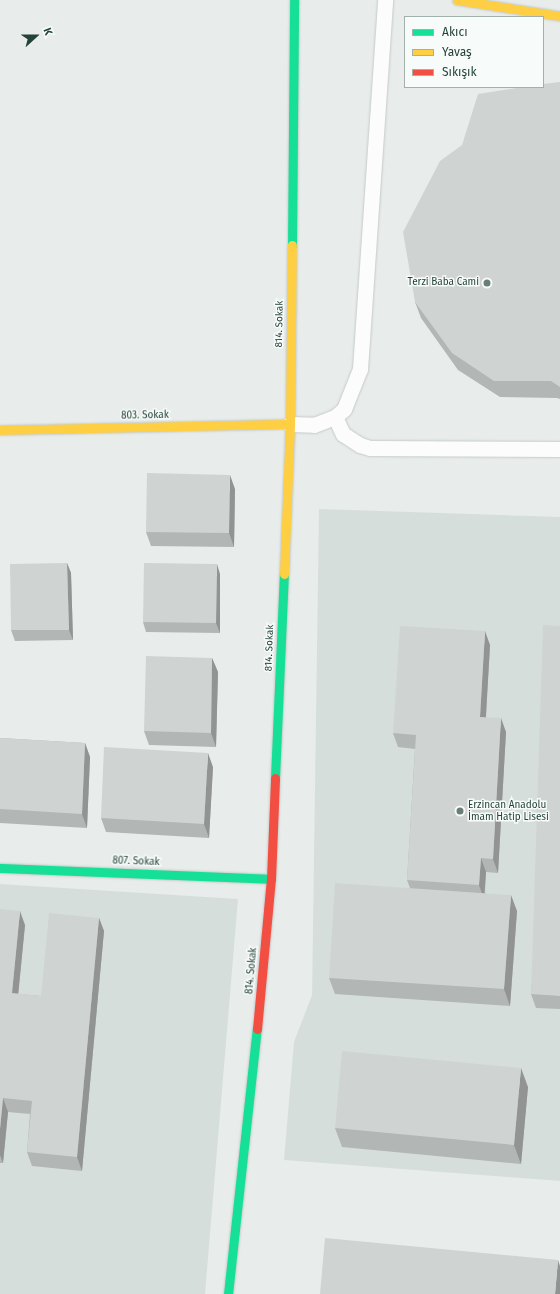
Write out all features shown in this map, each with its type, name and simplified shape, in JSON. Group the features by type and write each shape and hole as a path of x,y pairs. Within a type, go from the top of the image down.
{"street":[{"name":"814. Sokak","path":"228,1294 250,1109 271,879 290,424 294,0"},
{"path":"457,0 560,16"},
{"name":"803. Sokak","path":"0,430 290,424"},
{"name":"807. Sokak","path":"0,868 271,879"}],"lane":[{"path":"290,424 314,425 335,417 344,409 360,368 385,0"},
{"path":"335,417 343,434 360,445 370,448 560,449"}],"shaded area":[{"path":"319,509 560,517 560,1181 284,1160 294,1042 312,995"},
{"path":"0,884 238,899 205,1294 0,1294"}],"building":[{"name":"Terzi Baba Cami","path":"560,82 560,387 551,381 494,381 452,353 415,302 403,232 440,161 462,145 478,94 517,88 544,88 544,84"},
{"path":"147,473 230,475 229,533 146,532"},
{"path":"67,563 69,630 11,630 10,564"},
{"path":"144,563 217,564 216,623 143,622"},
{"path":"543,625 560,626 560,996 531,994"},
{"name":"Erzincan Anadolu İmam Hatip Lisesi","path":"400,626 485,631 480,717 501,718 493,859 481,858 479,885 407,880 416,735 393,733"},
{"path":"146,656 212,658 211,733 144,731"},
{"path":"0,738 85,743 82,814 0,809"},
{"path":"104,747 208,753 204,824 101,818"},
{"path":"335,883 511,895 504,989 329,978"},
{"path":"0,909 20,911 12,993 41,996 49,913 99,918 77,1157 27,1152 32,1101 3,1098 0,1129"},
{"path":"342,1051 521,1068 514,1145 335,1128"},
{"path":"325,1238 558,1260 555,1294 320,1294"}],"traffic: fast":[{"path":"292,245 294,0"},
{"path":"275,778 284,574"},
{"path":"0,868 271,879"},
{"path":"228,1294 257,1029"}],"traffic: slow":[{"path":"457,0 560,16"},
{"path":"284,574 290,424 292,245"},
{"path":"0,430 290,424"}],"traffic: jam":[{"path":"257,1029 271,879 275,778"}],"place":[{"name":"Terzi Baba Cami","path":"487,283"},
{"name":"Erzincan Anadolu İmam Hatip Lisesi","path":"460,811"}]}
